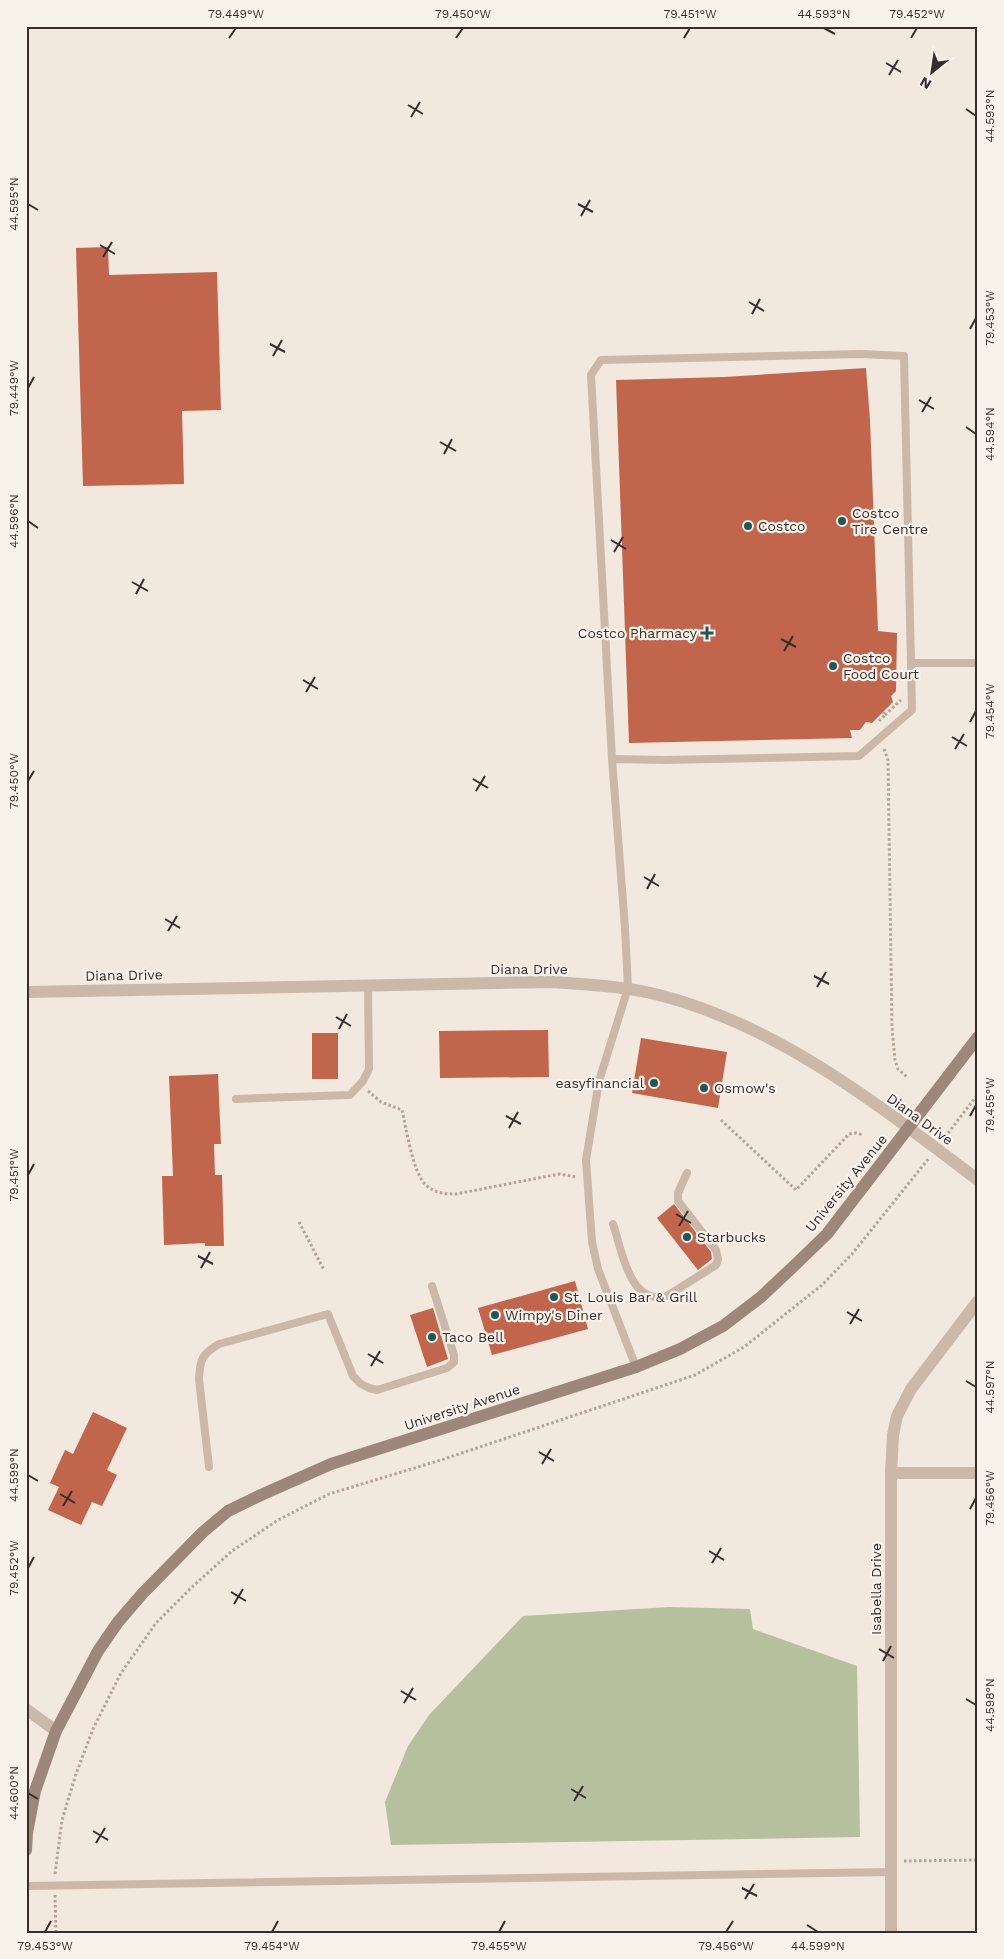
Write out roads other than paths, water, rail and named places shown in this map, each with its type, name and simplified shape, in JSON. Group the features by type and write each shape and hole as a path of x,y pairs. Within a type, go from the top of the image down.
{"street":[{"name":"Diana Drive","path":"26,992 553,982 628,988 690,1004 752,1028 800,1054 909,1128 978,1180"},
{"name":"University Avenue","path":"26,1850 27,1833 35,1791 56,1731 98,1651 118,1622 203,1532 228,1511 331,1464 636,1367 680,1349 723,1326 761,1297 828,1234 978,1037"},
{"name":"Isabella Drive","path":"891,1933 892,1435 897,1416 911,1389 978,1301"},
{"path":"891,1473 978,1473"},
{"path":"26,1709 56,1731"}],"lane":[{"path":"612,759 665,760 859,756 912,710 904,356 861,354 602,360 591,375 612,759 628,988 599,1081 587,1148 587,1178 592,1242 598,1270 636,1367"},
{"path":"911,663 978,663"},
{"path":"236,1098 350,1095 369,1069 368,987"},
{"path":"614,1224 630,1275 636,1287 651,1296 660,1298 667,1296 716,1265 718,1259 716,1250 678,1201 678,1193 687,1173"},
{"path":"209,1467 199,1379 203,1356 208,1350 219,1344 328,1314 353,1376 361,1384 377,1390 448,1368 454,1362 454,1355 432,1286"},
{"path":"26,1886 891,1866"}],"place":[{"name":"Costco Tire Centre","path":"842,521"},
{"name":"Costco","path":"748,526"},
{"name":"Costco Pharmacy","path":"707,633"},
{"name":"Costco Food Court","path":"833,666"},
{"name":"easyfinancial","path":"654,1083"},
{"name":"Osmow's","path":"704,1088"},
{"name":"Starbucks","path":"687,1237"},
{"name":"St. Louis Bar & Grill","path":"554,1297"},
{"name":"Wimpy's Diner","path":"495,1315"},
{"name":"Taco Bell","path":"432,1337"}]}
